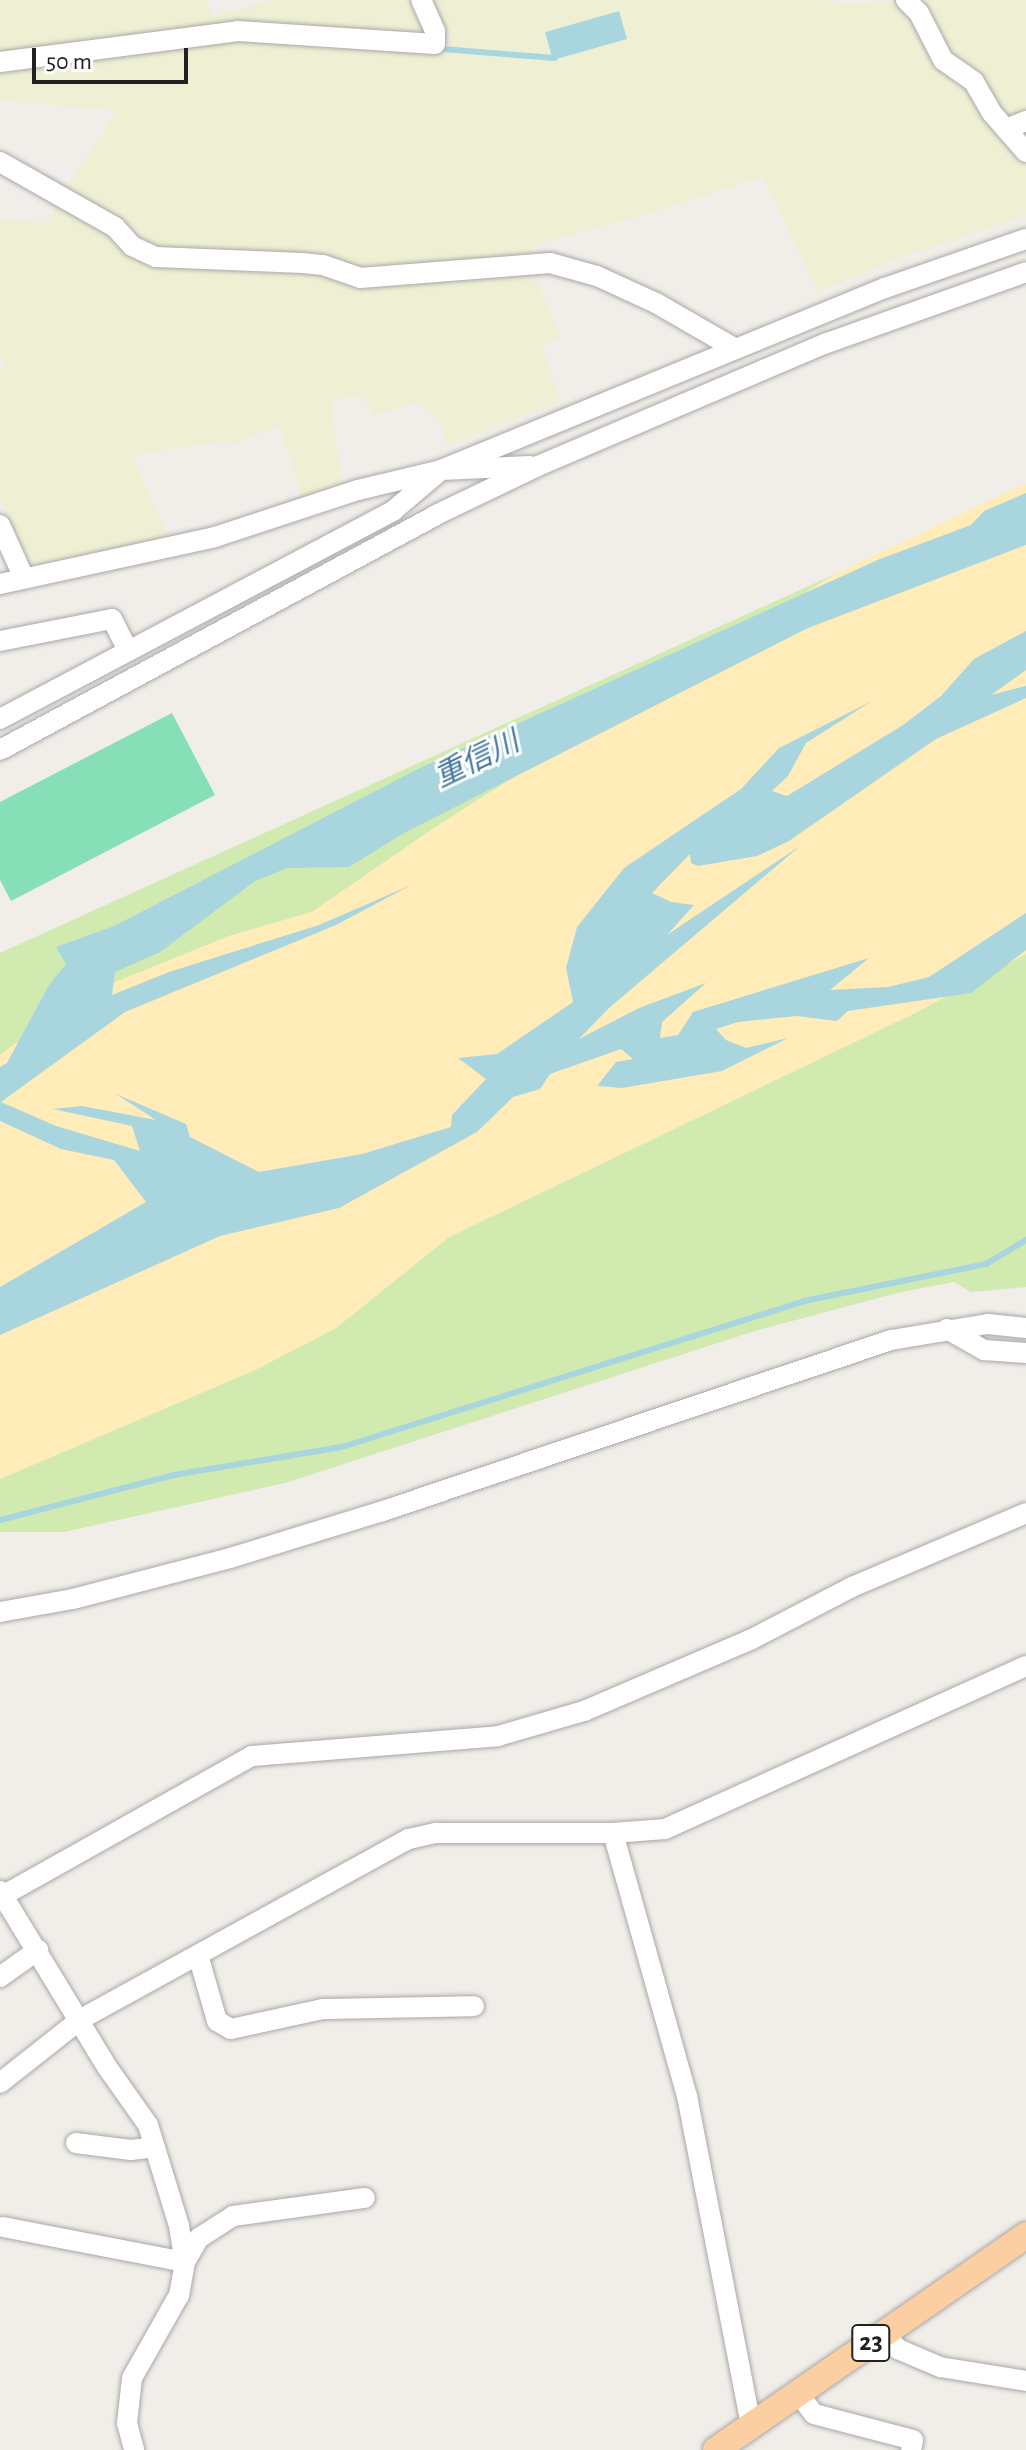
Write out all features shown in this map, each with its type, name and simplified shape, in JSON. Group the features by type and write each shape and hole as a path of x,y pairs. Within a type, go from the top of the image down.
{"main road":[{"name":"23","path":"716,2450 1026,2235"}],"street":[{"path":"0,62 238,31 435,44 435,31 421,0"},
{"path":"906,0 919,13 943,60 974,82 1026,152"},
{"path":"1006,129 1026,121"},
{"path":"0,162 115,227 132,246 156,257 323,265 360,278 550,263 597,276 656,303 734,348"},
{"path":"0,584 215,537 358,490 441,470 885,288 1026,239"},
{"path":"0,750 436,515 538,466 813,348 1026,272"},
{"path":"0,719 394,510 441,470 538,466"},
{"path":"0,525 24,578"},
{"path":"0,641 112,619 128,650"},
{"path":"0,1612 73,1599 230,1558 383,1511 840,1356 947,1329 1026,1315"},
{"path":"988,1324 1026,1328"},
{"path":"947,1329 984,1350 1026,1353"},
{"path":"134,2450 127,2423 132,2378 179,2295 185,2262 179,2226 148,2125 107,2067 81,2019 2,1893 252,1756 498,1736 584,1711 750,1640 852,1587 1026,1513"},
{"path":"0,2083 81,2019 409,1839 436,1833 613,1833 665,1829 1026,1666"},
{"path":"613,1833 687,2096 751,2426"},
{"path":"0,1977 38,1950"},
{"path":"198,1955 217,2021 231,2029 323,2009 474,2006"},
{"path":"76,2143 131,2150 155,2147"},
{"path":"185,2262 199,2238 233,2216 365,2198"},
{"path":"3,2227 185,2262"},
{"path":"884,2334 898,2349 940,2367 1026,2381"},
{"path":"798,2393 814,2414 913,2440 911,2450"}],"green space":[{"path":"0,0 205,0 213,16 273,0 414,0 430,31 423,38 238,27 0,54"},
{"path":"429,0 834,0 837,5 899,0 905,14 971,85 1026,162 1026,215 893,260 818,292 762,177 634,218 542,242 530,254 478,261 368,269 342,265 326,255 167,250 143,244 129,225 66,188 117,111 0,100 0,67 242,41 449,53 450,32 442,31"},
{"path":"916,0 1026,0 1026,142 951,59"},
{"path":"58,201 100,225 122,245 304,268 532,270 561,336 542,346 560,401 447,446 439,420 418,401 375,415 362,397 344,397 331,404 342,484 303,498 279,425 230,446 229,440 132,455 168,536 36,566 27,558 0,499 0,370 6,368 0,355 0,220 49,223"},
{"path":"835,574 434,828 312,912 229,936 79,997 0,1055 0,953"},
{"path":"172,713 215,795 11,901 0,880 0,802"},
{"path":"1026,954 1026,1287 971,1292 954,1282 901,1292 758,1330 285,1483 64,1532 0,1532 0,1479 257,1369 336,1328 449,1237 911,1015"}],"sand":[{"path":"1026,483 1026,954 911,1015 449,1237 336,1328 257,1369 0,1479 0,1055 79,997 229,936 312,912 434,828 835,574"}],"water":[{"path":"619,11 627,39 553,60 545,32"},
{"name":"重信川","path":"1026,493 1026,545 808,628 404,833 349,867 287,868 255,881 160,952 115,972 112,995 169,972 319,925 411,885 336,925 125,1012 1,1102 56,1126 140,1151 132,1126 53,1109 82,1106 156,1120 116,1094 186,1124 190,1137 259,1172 362,1154 451,1127 452,1115 486,1079 458,1058 497,1054 573,1002 566,968 577,927 624,868 741,789 779,748 872,701 806,743 788,776 772,791 787,796 903,725 941,696 974,659 1026,631 1026,670 991,695 1026,686 1026,698 936,739 789,841 757,856 698,866 691,863 690,854 652,893 671,902 694,905 667,935 800,846 609,1008 579,1039 639,1008 706,983 662,1022 660,1038 678,1035 693,1012 869,958 830,990 888,987 929,977 1026,913 1026,950 971,993 848,1011 837,1021 797,1016 738,1022 716,1029 726,1040 746,1048 788,1038 722,1071 622,1088 597,1086 616,1062 633,1059 621,1049 550,1074 540,1089 513,1097 477,1132 339,1208 220,1236 0,1335 0,1287 146,1202 114,1160 61,1149 0,1121 0,1067 7,1063 49,985 66,964 56,947 114,926 420,768 880,559 971,525 984,511"}],"waterway":[{"path":"443,49 555,58"},
{"path":"0,1520 174,1475 342,1447 804,1301 986,1264 1026,1240"}]}
